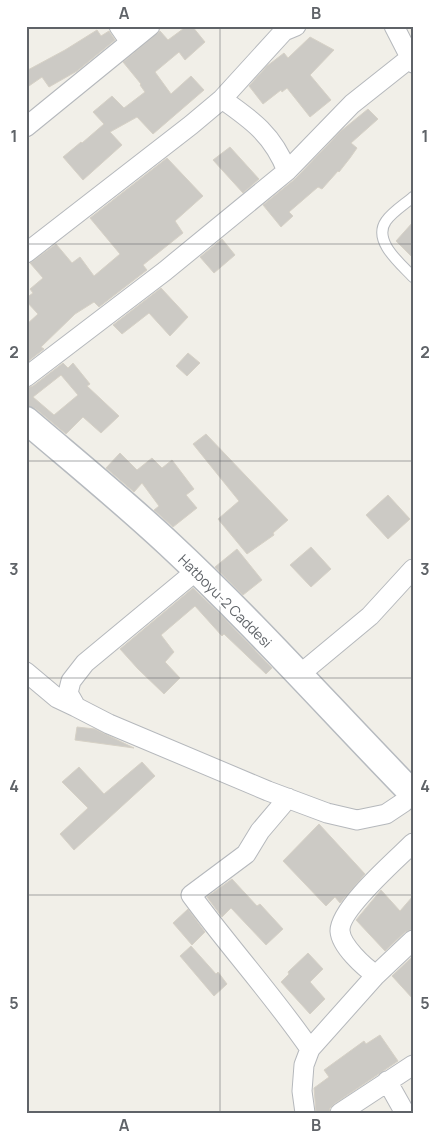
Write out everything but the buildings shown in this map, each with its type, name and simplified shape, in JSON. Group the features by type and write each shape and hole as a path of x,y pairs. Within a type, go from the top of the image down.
{"main road":[{"name":"Hatboyu-2 Caddesi","path":"26,420 168,544 196,571 299,675 412,794"}],"street":[{"path":"119,26 130,42"},
{"path":"26,127 150,26"},
{"path":"26,377 165,271 287,171 352,104 411,61 394,26"},
{"path":"26,254 222,99 287,28"},
{"path":"222,99 245,115 268,137 280,153 287,171"},
{"path":"299,675 370,616 413,569"},
{"path":"76,707 68,693 71,681 86,663 196,571"},
{"path":"26,672 57,698 109,724 327,813 357,820 386,814 412,794"},
{"path":"288,798 260,831 246,854 191,895 286,1014 310,1048"},
{"path":"376,975 364,967 345,944 340,931 345,914 367,888 413,843"},
{"path":"305,1113 302,1091 304,1065 310,1048 376,975 413,940"},
{"path":"340,1113 413,1064"},
{"path":"387,1082 405,1113"}],"lane":[{"path":"413,197 386,221 383,234 388,251 413,277"}]}
